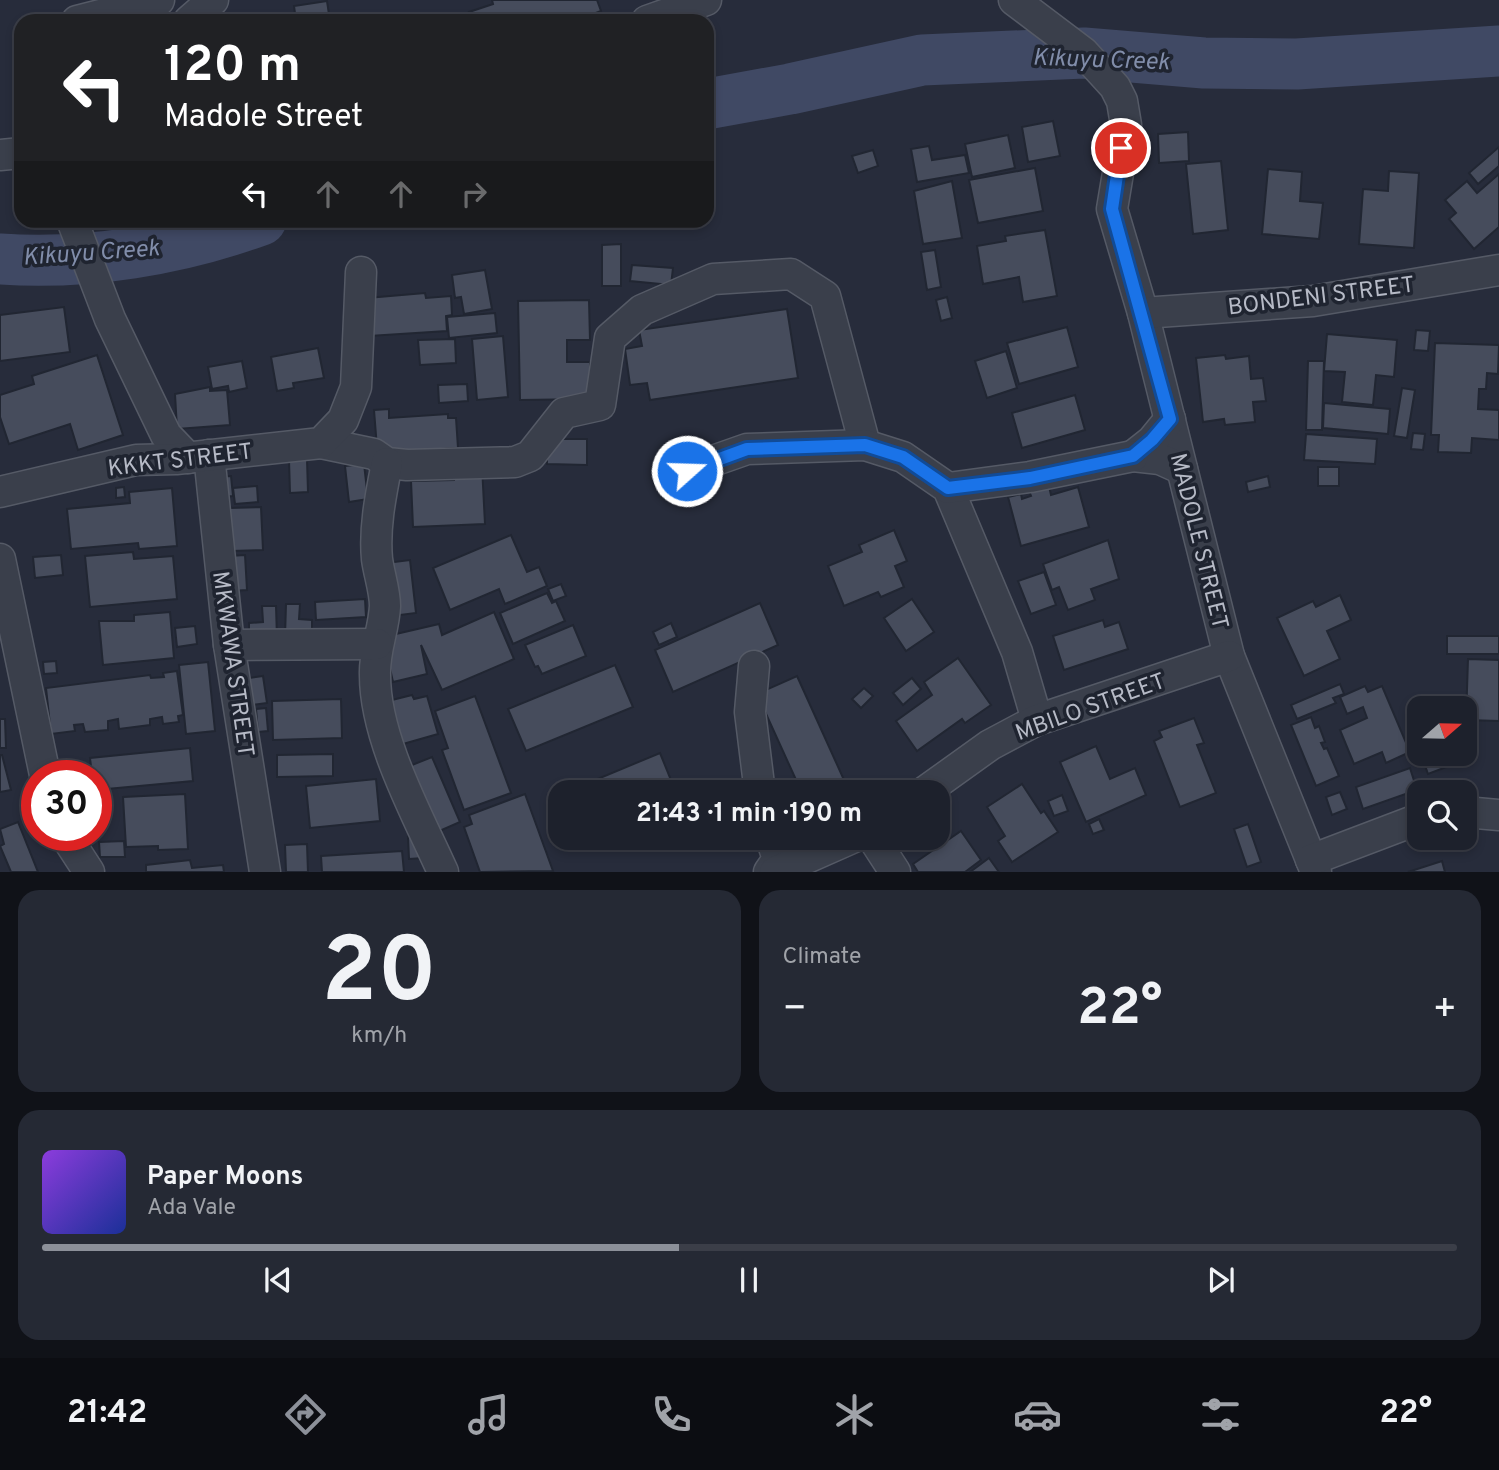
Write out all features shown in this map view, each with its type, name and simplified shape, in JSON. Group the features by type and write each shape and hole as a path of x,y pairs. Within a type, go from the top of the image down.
{"street":[{"path":"104,14 159,0"},
{"path":"197,14 213,0"},
{"path":"667,14 706,0"},
{"name":"MADOLE STREET","path":"1014,0 1084,53 1115,87 1122,101 1126,125 1112,209 1143,313 1229,656 1314,866"},
{"path":"75,228 110,319 166,435 199,456"},
{"name":"BONDENI STREET","path":"1143,313 1313,301 1499,270"},
{"path":"321,443 343,419 356,387 361,272"},
{"name":"KKKT STREET","path":"0,492 136,460 321,443 374,454 387,463 515,462 530,456 564,412 600,405 610,338 642,310 713,279 791,274 825,296 865,445"},
{"path":"1133,456 1152,440 1170,419"},
{"path":"673,475 747,449 865,445 903,457 948,488 1017,652 1037,720"},
{"name":"MKWAWA STREET","path":"199,456 265,872"},
{"path":"948,488 1030,478 1133,456 1160,459 1182,470"},
{"path":"387,463 377,523 377,557 385,606 374,676 379,710 402,779 443,872"},
{"path":"0,559 41,760"},
{"path":"229,645 377,644"},
{"name":"MBILO STREET","path":"941,780 990,745 1037,720 1229,656"},
{"path":"754,666 750,712 758,780"},
{"path":"1477,813 1499,815"},
{"path":"1314,866 1407,824"},
{"path":"769,872 778,859 775,850"},
{"path":"775,872 825,850"},
{"path":"881,850 895,872"},
{"path":"75,851 89,872"}],"building":[{"path":"492,0 597,0 601,11 593,14 470,14 469,12 493,4"},
{"path":"327,1 329,14 295,14 294,6"},
{"path":"1053,121 1060,156 1028,162 1022,127"},
{"path":"1188,132 1189,161 1159,163 1158,134"},
{"path":"1008,135 1015,168 972,177 965,144"},
{"path":"929,146 932,160 965,155 969,173 917,182 911,149"},
{"path":"1499,147 1499,166 1478,184 1469,173"},
{"path":"873,150 878,166 858,173 852,156"},
{"path":"1221,161 1228,230 1193,234 1186,164"},
{"path":"1035,168 1043,211 978,223 969,180"},
{"path":"1268,169 1302,172 1300,201 1323,203 1319,239 1262,234"},
{"path":"1389,171 1419,173 1414,248 1359,244 1363,189 1388,191"},
{"path":"1499,174 1499,227 1474,249 1449,219 1456,213 1445,200 1467,181 1477,193"},
{"path":"952,181 962,238 923,244 914,191"},
{"path":"1045,230 1057,296 1023,302 1019,277 983,284 977,246 1006,241 1005,236"},
{"path":"621,244 621,286 602,286 602,245"},
{"path":"935,250 941,287 927,290 921,252"},
{"path":"632,265 673,268 671,285 630,281"},
{"path":"485,270 492,309 464,314 461,297 455,298 452,275"},
{"path":"425,293 426,298 451,296 452,315 446,316 447,331 369,336 367,298"},
{"path":"947,297 952,318 941,321 936,300"},
{"path":"589,300 590,340 567,340 567,362 590,362 591,399 520,400 518,301"},
{"path":"64,307 70,352 0,361 0,315"},
{"path":"787,309 798,378 650,400 647,383 630,385 625,349 642,346 639,330"},
{"path":"495,313 497,333 449,338 447,317"},
{"path":"1067,327 1078,367 1019,384 1007,343"},
{"path":"1416,330 1430,331 1428,351 1414,350"},
{"path":"1327,334 1397,340 1394,377 1376,375 1373,405 1342,402 1345,372 1324,371"},
{"path":"503,336 508,397 477,400 472,339"},
{"path":"455,339 456,363 420,365 418,340"},
{"path":"1435,343 1499,345 1498,374 1487,373 1486,389 1479,389 1478,409 1499,410 1499,440 1472,438 1471,453 1438,452 1439,435 1431,435"},
{"path":"318,348 324,378 293,383 294,388 277,391 271,357"},
{"path":"1006,351 1017,388 987,398 975,361"},
{"path":"97,355 123,435 78,450 70,424 9,444 0,417 0,395 34,384 32,376"},
{"path":"1225,355 1226,359 1249,356 1251,379 1263,378 1266,401 1253,402 1255,422 1225,425 1224,419 1203,422 1196,358"},
{"path":"242,361 247,388 229,392 228,386 212,389 208,367"},
{"path":"1308,361 1324,361 1322,430 1306,430"},
{"path":"467,384 468,401 439,403 438,385"},
{"path":"210,387 210,391 227,390 230,425 177,429 175,394"},
{"path":"1402,388 1415,390 1407,438 1394,436"},
{"path":"1075,395 1085,430 1022,448 1012,413"},
{"path":"1324,403 1390,409 1388,434 1323,428"},
{"path":"389,409 389,418 448,414 448,418 456,418 458,448 407,451 387,462 377,448 374,410"},
{"path":"1413,433 1425,434 1423,450 1411,449"},
{"path":"1306,434 1377,439 1375,464 1304,460"},
{"path":"547,439 587,439 587,465 547,464"},
{"path":"307,459 308,492 290,493 289,460"},
{"path":"364,464 368,499 349,502 345,466"},
{"path":"482,466 485,524 413,527 411,481 454,480 454,467"},
{"path":"1318,467 1339,467 1339,486 1318,486"},
{"path":"231,476 233,496 221,497 219,477"},
{"path":"1268,476 1270,487 1248,492 1246,482"},
{"path":"257,486 258,502 235,504 233,488"},
{"path":"1049,486 1051,495 1078,487 1089,527 1021,546 1008,497 1021,494 1022,499 1031,496 1029,491"},
{"path":"124,487 125,497 116,498 116,488"},
{"path":"172,488 177,546 139,549 138,543 71,549 67,509 130,503 129,492"},
{"path":"261,507 263,550 231,551 229,508"},
{"path":"894,530 907,561 895,566 904,587 881,597 878,592 844,606 828,566 862,552 859,545"},
{"path":"511,535 527,572 539,567 547,586 505,604 499,589 450,610 433,568"},
{"path":"1108,540 1119,579 1091,589 1095,600 1068,610 1059,587 1052,590 1043,564"},
{"path":"133,552 134,559 173,556 177,599 90,607 85,556"},
{"path":"61,555 63,575 35,578 33,557"},
{"path":"245,555 247,590 231,591 229,556"},
{"path":"410,560 416,613 392,616 386,563"},
{"path":"1044,572 1056,605 1031,614 1018,581"},
{"path":"561,584 566,596 553,601 548,589"},
{"path":"547,593 552,603 556,601 565,621 513,644 500,613"},
{"path":"1340,595 1351,620 1327,631 1340,659 1304,676 1277,618 1313,601 1316,607"},
{"path":"365,599 366,617 316,620 315,602"},
{"path":"912,599 934,632 906,651 884,618"},
{"path":"760,603 778,645 673,692 655,650"},
{"path":"286,604 300,604 299,619 312,620 312,638 285,637"},
{"path":"262,606 276,606 277,638 249,638 249,623 263,622"},
{"path":"170,612 174,658 103,665 99,621 134,621 134,615"},
{"path":"494,612 514,659 442,690 421,645 427,674 393,682 383,637 439,624 442,635"},
{"path":"1103,620 1105,627 1119,622 1128,649 1064,670 1053,636"},
{"path":"671,623 677,637 659,645 653,632"},
{"path":"573,625 586,656 542,674 538,666 535,667 525,645"},
{"path":"195,626 197,644 177,647 175,628"},
{"path":"1447,636 1499,636 1499,654 1447,654"},
{"path":"958,658 991,705 965,723 962,719 917,751 896,721 932,695 924,682"},
{"path":"1468,659 1499,660 1499,721 1477,720 1477,696 1467,696"},
{"path":"56,661 57,673 44,674 43,662"},
{"path":"208,662 215,731 186,734 179,665"},
{"path":"615,665 633,707 526,751 508,709"},
{"path":"177,671 183,715 178,716 179,722 163,724 162,717 150,719 150,725 119,729 118,719 108,721 108,730 85,732 83,724 74,725 75,731 51,734 46,688 150,675 151,678 164,677 163,673"},
{"path":"263,676 267,703 253,705 249,678"},
{"path":"797,676 844,780 796,780 757,694"},
{"path":"912,678 921,689 903,705 893,693"},
{"path":"1340,684 1344,694 1333,698 1336,703 1297,719 1291,705"},
{"path":"1365,686 1368,692 1382,686 1407,745 1407,753 1386,763 1382,752 1354,764 1340,730 1367,718 1363,707 1347,714 1340,697"},
{"path":"864,688 873,696 861,708 852,699"},
{"path":"412,695 414,699 427,696 438,734 396,746 384,702"},
{"path":"475,696 511,793 464,810 442,750 448,748 435,711"},
{"path":"341,699 342,738 273,740 272,701"},
{"path":"266,708 268,731 258,732 256,709"},
{"path":"1311,717 1315,728 1319,726 1325,742 1321,743 1324,749 1327,748 1339,776 1316,786 1291,725"},
{"path":"1194,718 1204,743 1197,745 1216,793 1180,807 1154,741 1162,737 1159,731"},
{"path":"0,719 5,719 6,748 0,748"},
{"path":"1096,746 1110,779 1135,768 1146,795 1086,822 1060,762"},
{"path":"190,748 193,781 112,789 112,760 90,758"},
{"path":"660,753 671,780 595,780"},
{"path":"333,754 333,776 277,777 277,755"},
{"path":"0,755 11,790 0,792"},
{"path":"432,757 460,822 435,833 407,767"},
{"path":"1425,766 1449,766 1428,774"},
{"path":"1410,768 1414,780 1407,780 1407,794 1363,809 1356,787"},
{"path":"376,779 380,821 310,828 306,786"},
{"path":"1022,784 1041,813 1044,811 1058,832 1012,862 998,841 1005,836 987,807"},
{"path":"1340,792 1347,809 1332,815 1326,797"},
{"path":"185,794 188,849 126,847 123,797"},
{"path":"525,794 553,871 480,872 464,827 472,824 469,815"},
{"path":"1062,795 1068,811 1054,816 1048,801"},
{"path":"1099,819 1104,830 1093,834 1089,824"},
{"path":"18,822 21,830 21,851 30,851 38,872 11,872 0,846 4,844 0,829"},
{"path":"1248,824 1261,862 1247,867 1234,829"},
{"path":"961,831 981,860 965,872 918,872 913,864 933,850 950,850 950,839"},
{"path":"423,836 424,858 409,859 408,837"},
{"path":"112,841 124,841 125,857 100,857 100,851 112,851"},
{"path":"307,844 308,872 286,872 285,845"},
{"path":"402,851 404,872 322,872 321,856"},
{"path":"989,858 999,872 970,872"},
{"path":"190,860 192,868 223,865 224,872 146,872 146,865"},
{"path":"1442,861 1445,872 1408,872"}],"waterway":[{"name":"Kikuyu Creek","path":"714,103 922,60 1084,53 1204,63 1297,64 1499,51"},
{"name":"Kikuyu Creek","path":"0,259 66,260 132,253 198,240 238,228"}],"route":[{"path":"687,471 747,449 865,445 903,457 948,488 1030,478 1133,456 1152,440 1170,419 1143,313 1112,209 1121,148"}]}
